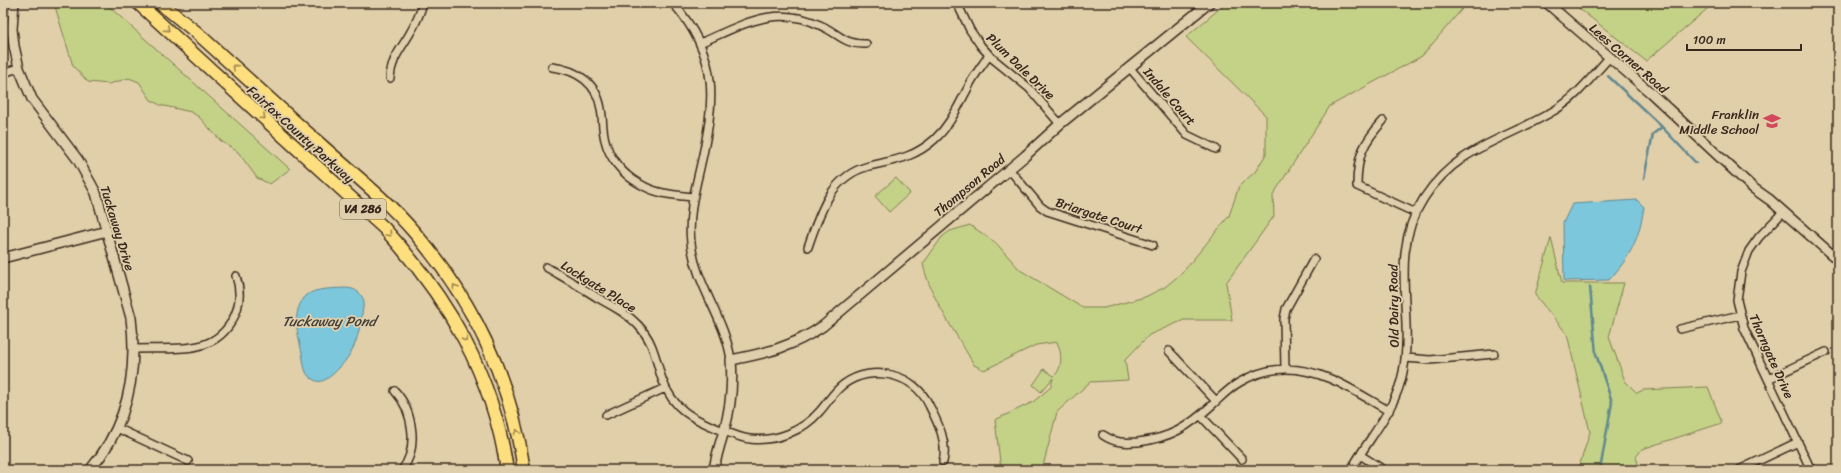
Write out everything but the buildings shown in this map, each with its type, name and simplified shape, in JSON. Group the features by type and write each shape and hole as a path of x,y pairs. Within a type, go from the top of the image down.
{"highway":[{"name":"Fairfax County Parkway","path":"138,3 384,228 430,283 456,322 477,364 497,419 507,470"},
{"name":"Fairfax County Parkway","path":"160,3 201,37 402,219 435,258 472,314 495,364 514,419 524,470"}],"street":[{"name":"Tuckaway Drive","path":"14,3 12,29 19,68 37,107 86,173 96,192 128,302 131,318 134,348 131,386 127,401 117,428 90,470"},
{"path":"390,78 392,63 415,26 423,3"},
{"path":"673,3 688,22 700,43 710,78 712,109 710,125 693,197 691,242 694,260 705,292 728,343 731,360 732,388 724,431 717,451 714,470"},
{"name":"Plum Dale Drive","path":"957,3 970,30 989,55 1029,88 1060,124"},
{"name":"Thompson Road","path":"731,360 781,348 800,341 823,326 1060,124 1129,67 1160,45 1209,3"},
{"name":"Lees Corner Road","path":"1547,3 1651,93 1748,183 1838,260"},
{"path":"700,43 762,17 788,15 813,21 849,43 866,44"},
{"path":"808,247 821,209 834,188 856,171 902,159 925,147 952,119 968,87 989,55"},
{"name":"Old Dairy Road","path":"1351,470 1389,411 1400,384 1406,358 1407,336 1403,273 1404,256 1410,229 1416,213 1425,198 1437,182 1454,164 1479,147 1542,116 1566,102 1577,93 1609,58"},
{"path":"552,67 570,70 580,75 595,91 601,110 602,129 607,146 614,161 625,174 639,184 661,193 693,197"},
{"name":"Indale Court","path":"1129,67 1187,135 1216,149"},
{"path":"3,73 19,68"},
{"path":"1383,121 1362,150 1357,168 1357,186 1416,213"},
{"name":"Briargate Court","path":"1009,169 1040,206 1047,211 1153,245"},
{"name":"Thorngate Drive","path":"1783,212 1759,237 1745,260 1739,282 1738,300 1744,328 1812,470"},
{"path":"3,258 107,231"},
{"path":"1285,369 1284,319 1286,310 1314,258"},
{"name":"Lockgate Place","path":"546,267 622,312 639,326 652,345 665,388 674,402 697,421 743,438 757,440 770,439 790,433 813,419 835,391 844,384 863,375 887,373 897,376 911,384 923,395 944,438 945,447 943,462"},
{"path":"134,348 192,347 202,345 218,336 233,321 237,311 240,292 236,276"},
{"path":"1680,329 1740,315"},
{"path":"1169,351 1216,401"},
{"path":"1768,379 1826,352"},
{"path":"1406,358 1430,360 1494,354"},
{"path":"1103,435 1116,442 1124,443 1153,440 1180,431 1201,416 1228,390 1250,376 1273,370 1301,370 1328,377 1389,411"},
{"path":"606,415 665,388"},
{"path":"395,391 406,406 412,436 409,458 402,470"},
{"path":"1201,416 1242,459"},
{"path":"117,428 188,461"},
{"path":"1739,470 1798,442"},
{"path":"1360,455 1384,470"}],"green space":[{"path":"54,3 105,3 290,169 270,184 257,178 238,152 221,141 199,117 191,112 160,105 151,100 139,82 129,78 109,84 88,82 73,66"},
{"path":"1226,3 1467,3 1422,56 1330,106 1273,195 1274,216 1226,283 1232,320 1184,320 1149,335 1125,360 1128,380 1090,382 1057,412 1042,470 1001,470 995,420 1033,402 1051,387 1053,378 1041,392 1033,385 1044,369 1054,376 1057,373 1061,360 1059,346 1057,342 1036,345 984,370 974,365 938,303 923,264 942,237 950,231 970,225 996,243 1020,270 1083,308 1104,308 1145,297 1165,287 1182,273 1229,216 1239,186 1255,172 1266,154 1266,116 1186,37"},
{"path":"1572,3 1714,3 1646,61"},
{"path":"896,178 910,193 889,212 875,196"},
{"path":"1551,238 1562,283 1624,283 1609,337 1625,381 1637,393 1643,390 1708,387 1722,423 1642,449 1636,457 1640,470 1578,470 1590,432 1567,334 1535,295"}],"water":[{"path":"1637,200 1644,207 1637,238 1623,263 1609,280 1564,281 1563,223 1572,204"},
{"name":"Tuckaway Pond","path":"343,288 356,290 364,301 359,332 348,357 341,366 326,379 317,381 310,378 306,372 297,331 298,308 307,295 315,291"}],"waterway":[{"path":"1608,76 1662,127 1653,134 1644,178"},
{"path":"1662,127 1696,163"},
{"path":"1590,287 1596,354 1612,402 1600,470"}],"place":[{"name":"Franklin Middle School","path":"1772,121"}]}
